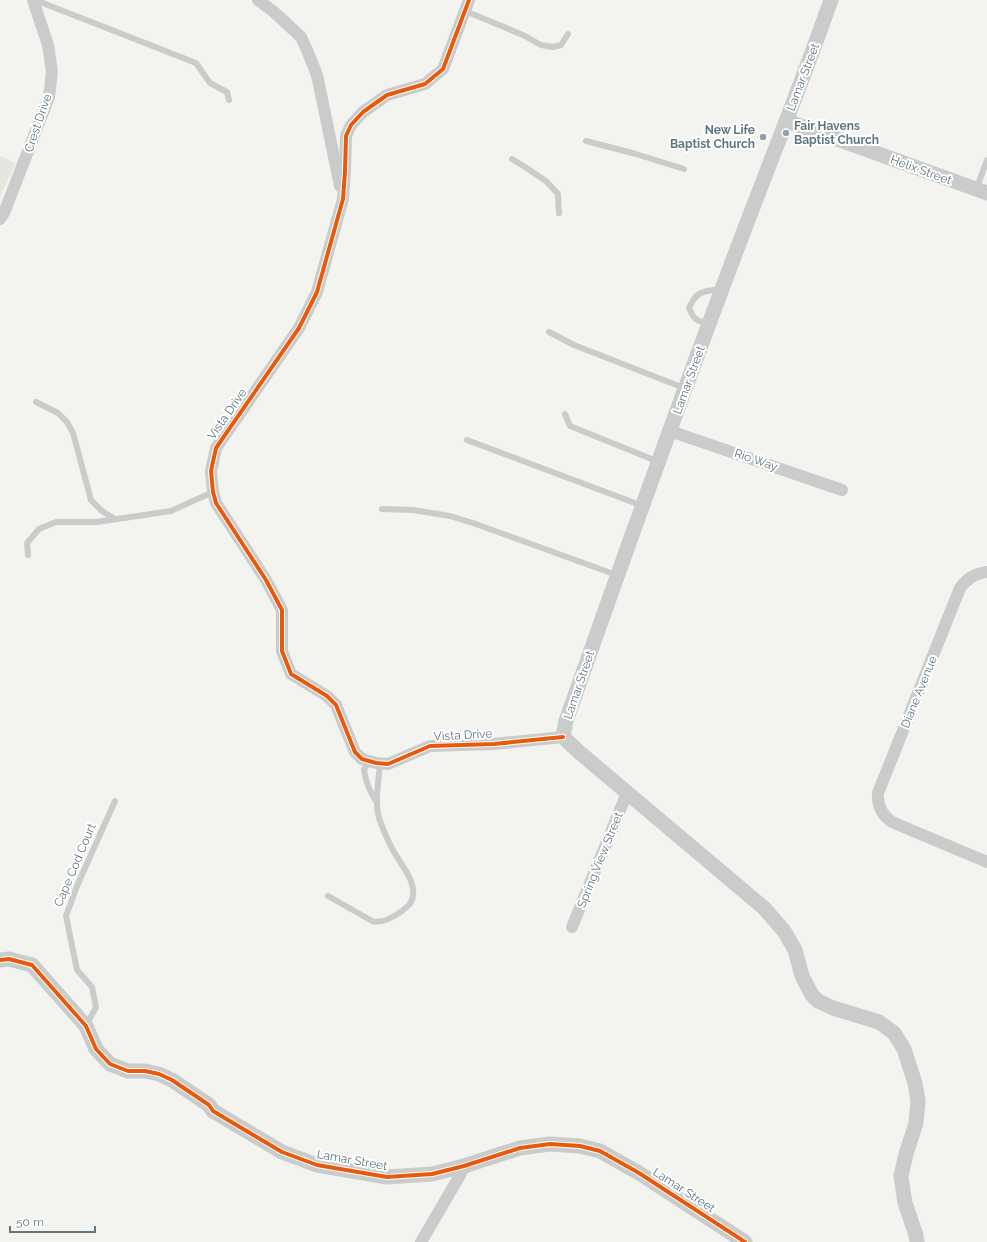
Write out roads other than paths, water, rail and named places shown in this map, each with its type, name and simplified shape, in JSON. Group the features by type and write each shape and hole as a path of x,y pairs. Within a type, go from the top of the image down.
{"street":[{"name":"Crest Drive","path":"0,219 4,213 24,164 49,97 52,72 48,45 34,0"},
{"path":"258,0 274,12 301,37 307,50 317,74 343,199"},
{"name":"Lamar Street","path":"563,737 566,721 722,288 810,61 831,0"},
{"name":"Vista Drive","path":"467,6 443,69 424,84 387,95 363,112 351,125 346,136 343,199 317,292 299,328 216,448 211,471 213,492 216,503 266,580 282,610 282,650 291,674 327,696 336,704 355,752 362,759 388,764 430,746 494,744 563,737"},
{"name":"Helix Street","path":"786,121 982,192"},
{"name":"Rio Way","path":"670,431 842,490"},
{"name":"Diane Avenue","path":"987,572 978,574 967,580 960,588 878,792 881,810 892,822 987,862"},
{"path":"563,737 764,908 784,931 795,950 802,976 809,990 818,1001 833,1008 879,1022 894,1033 904,1049 915,1082 918,1101 916,1124 906,1154 901,1176 905,1203 917,1242"},
{"name":"Spring View Street","path":"572,927 627,793"},
{"name":"Lamar Street","path":"0,960 9,959 32,965 86,1026 96,1049 110,1064 128,1071 145,1071 159,1074 172,1080 209,1105 214,1111 282,1152 317,1166 387,1177 432,1174 464,1166 520,1148 550,1144 580,1146 600,1151 642,1175 746,1242"},
{"path":"421,1242 464,1166"}],"lane":[{"path":"34,0 196,63 210,83 228,92 229,100"},
{"path":"467,6 541,45 553,47 561,45 568,34"},
{"path":"586,141 636,154 684,169"},
{"path":"512,159 546,181 558,194 559,213"},
{"path":"982,192 987,160"},
{"path":"709,324 700,322 692,317 689,308 694,297 704,292 722,288"},
{"path":"549,332 574,345 686,388"},
{"path":"36,402 58,413 67,422 73,433 91,500 102,511 115,519"},
{"path":"565,414 570,426 659,462"},
{"path":"467,440 643,506"},
{"path":"28,555 27,543 39,529 56,522 97,522 170,511 213,492"},
{"path":"382,509 413,510 450,516 611,573 616,580"},
{"path":"328,896 374,922 382,922 395,917 409,904 413,895 413,888 408,875 393,851 382,826 377,808 377,803 375,762 364,769 370,793 377,803"},
{"name":"Cape Cod Court","path":"86,1026 96,1007 92,987 77,970 66,916 77,886 115,801"}],"place":[{"name":"Fair Havens Baptist Church","path":"786,133"},
{"name":"New Life Baptist Church","path":"763,137"}]}
